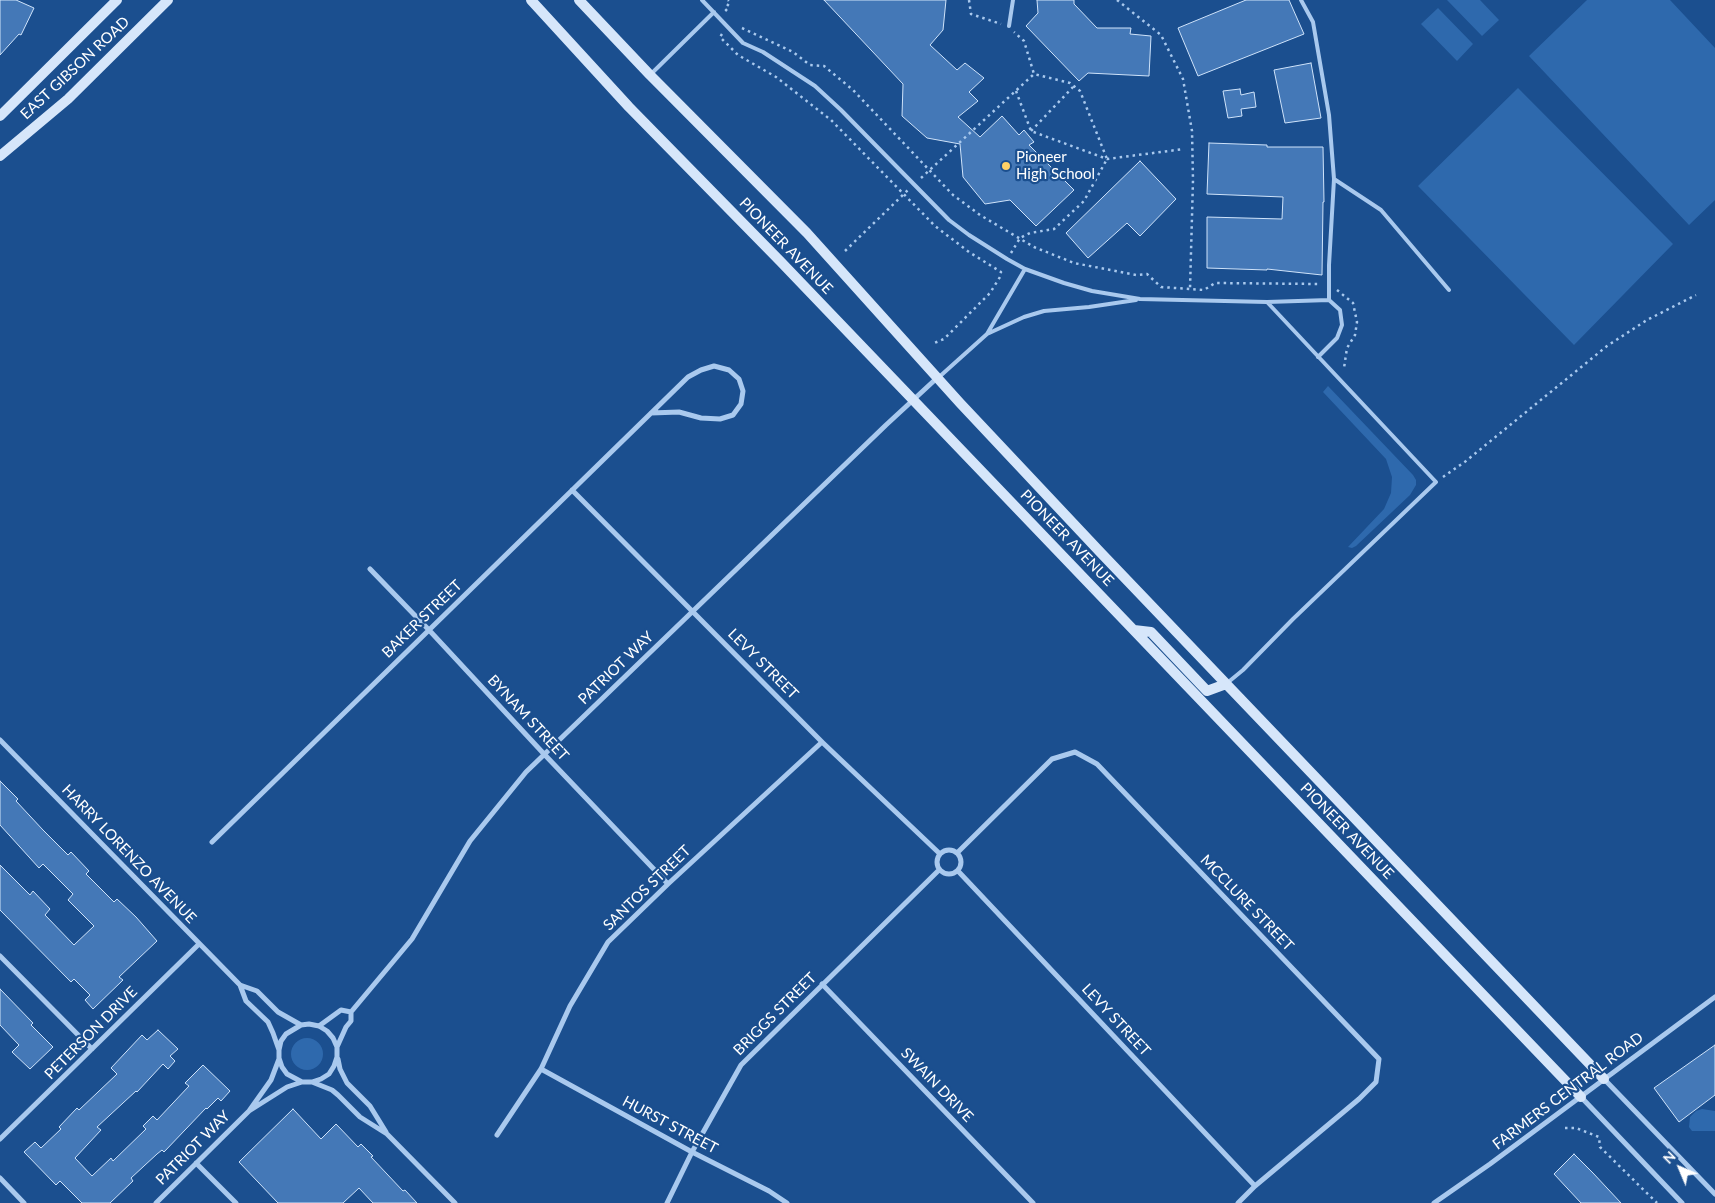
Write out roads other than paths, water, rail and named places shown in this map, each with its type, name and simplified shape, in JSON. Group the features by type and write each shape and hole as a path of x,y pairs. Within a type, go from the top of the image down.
{"street":[{"name":"EAST GIBSON ROAD","path":"0,116 117,0"},
{"name":"EAST GIBSON ROAD","path":"0,156 68,99 168,0"},
{"name":"PIONEER AVENUE","path":"531,0 628,107 781,262 1581,1098"},
{"name":"PIONEER AVENUE","path":"579,0 650,75 807,233 967,410 1094,546 1604,1080"},
{"name":"BAKER STREET","path":"212,842 572,490 651,413 688,377 714,366 729,370 739,379 743,391 741,404 733,415 720,419 701,418 680,412 651,413"},
{"name":"PATRIOT WAY","path":"351,1012 412,939 470,842 526,772 938,378"},
{"name":"LEVY STREET","path":"572,490 822,742 940,854"},
{"name":"BYNAM STREET","path":"370,570 668,884"},
{"path":"1134,630 1150,632 1207,691 1226,684"},
{"name":"HARRY LORENZO AVENUE","path":"0,740 240,985 246,1001 268,1022 279,1050"},
{"name":"SANTOS STREET","path":"497,1135 542,1069 570,1006 608,942 822,742"},
{"name":"MCCLURE STREET","path":"957,853 1052,759 1075,752 1097,764 1379,1059 1376,1082 1359,1099 1255,1186"},
{"path":"950,850 957,853 961,860 958,870 946,874 939,870 936,861 940,854 950,850"},
{"name":"BRIGGS STREET","path":"667,1203 692,1152 741,1065 939,870"},
{"name":"LEVY STREET","path":"958,870 1255,1186"},
{"name":"PETERSON DRIVE","path":"0,1139 199,944"},
{"path":"0,956 92,1049"},
{"name":"SWAIN DRIVE","path":"822,984 1033,1203"},
{"name":"HARRY LORENZO AVENUE","path":"240,985 257,991 278,1012 301,1025"},
{"name":"FARMERS CENTRAL ROAD","path":"1434,1203 1581,1098 1715,997"},
{"path":"319,1026 341,1010 351,1012 351,1021 337,1047"},
{"path":"301,1025 319,1026 334,1038 337,1047 337,1057 334,1066 329,1074 321,1080 302,1082 294,1079 287,1074 279,1058 281,1041 286,1034 301,1025"},
{"path":"337,1057 347,1083 370,1106 388,1134 455,1203"},
{"name":"PATRIOT WAY","path":"156,1203 249,1111 271,1080 279,1058"},
{"name":"HURST STREET","path":"542,1069 692,1152 769,1191 787,1203"},
{"path":"1604,1080 1715,1194"},
{"name":"PATRIOT WAY","path":"249,1111 274,1096 280,1090 302,1082"},
{"path":"312,1082 332,1090 360,1117 388,1134"},
{"path":"1581,1098 1682,1203"},
{"path":"196,1162 236,1203"},
{"path":"0,1178 24,1203"},
{"path":"1238,1203 1255,1186"}],"lane":[{"path":"702,0 743,43 763,52 815,86 949,220 1007,259 1025,269 1064,283 1092,291 1140,299 1267,302 1329,300 1340,310 1342,324 1337,338 1318,357"},
{"path":"1009,26 1012,0"},
{"path":"1301,0 1313,22 1329,114 1334,179 1329,300"},
{"path":"650,75 714,12"},
{"path":"1334,179 1381,210 1449,290"},
{"path":"987,334 1025,269"},
{"path":"938,378 987,334 1024,317 1044,311 1089,307 1140,299"},
{"path":"1226,684 1243,670 1293,619 1436,482 1267,302"}],"place":[{"name":"Pioneer High School","path":"1006,166"}]}
